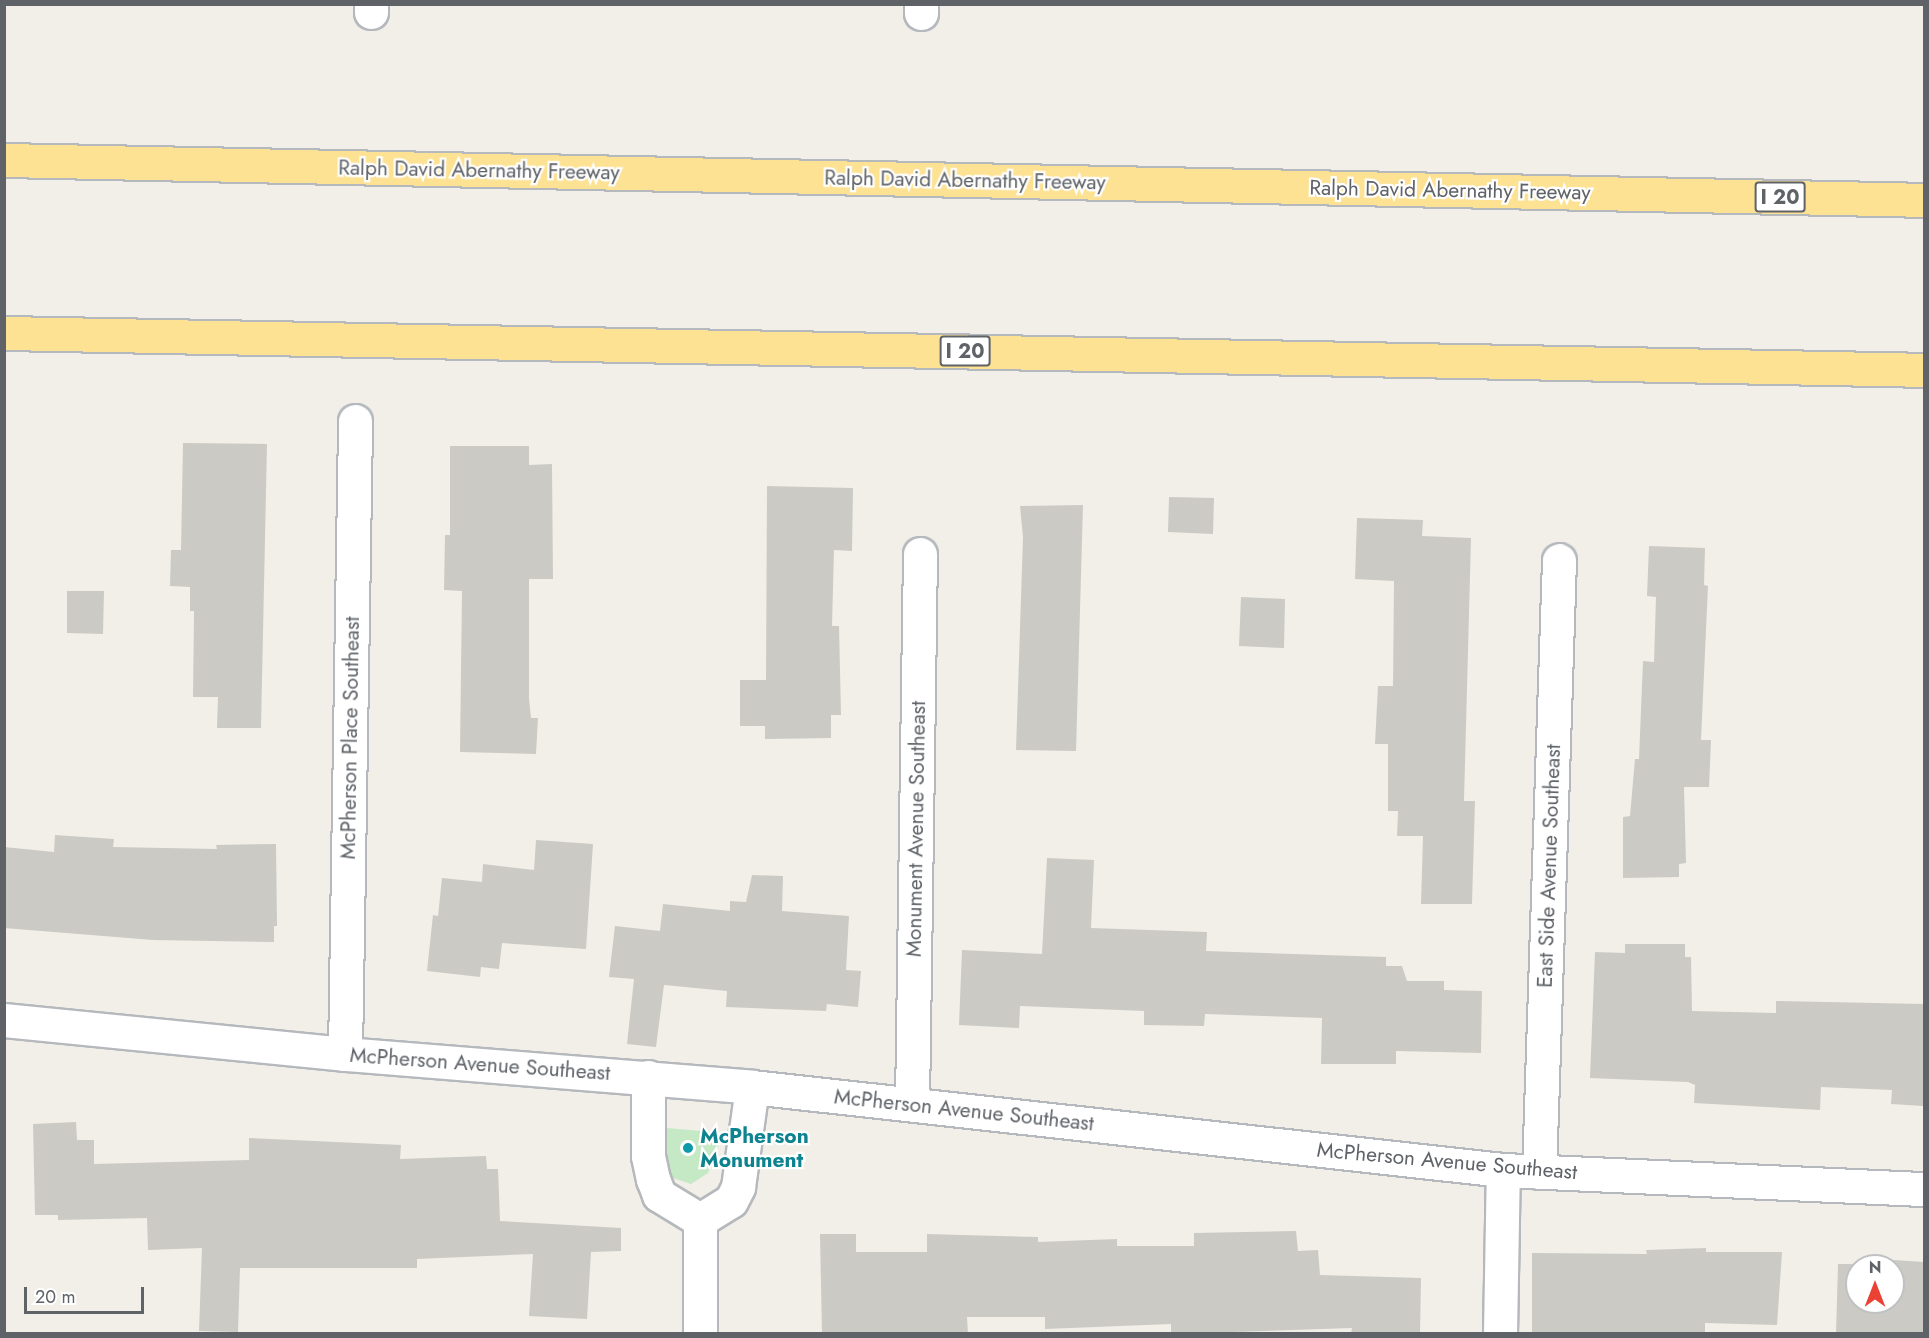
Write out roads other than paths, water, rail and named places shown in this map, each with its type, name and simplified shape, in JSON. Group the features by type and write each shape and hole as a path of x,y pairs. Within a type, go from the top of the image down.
{"highway":[{"name":"Ralph David Abernathy Freeway","path":"4,160 1924,200"},
{"path":"1635,194 1924,177"},
{"name":"I 20","path":"4,333 1924,370"}],"street":[{"name":"McPherson Place Southeast","path":"345,1054 355,421"},
{"name":"Monument Avenue Southeast","path":"912,1104 920,554"},
{"name":"East Side Avenue Southeast","path":"1539,1172 1559,560"},
{"name":"McPherson Avenue Southeast","path":"4,1020 345,1054 752,1087 1503,1170 1924,1189"},
{"path":"648,1077 648,1156 653,1179 659,1195 700,1221"},
{"path":"700,1221 731,1201 738,1187 752,1087"},
{"path":"1500,1334 1503,1170"},
{"path":"700,1221 700,1334"}],"place":[{"name":"McPherson Monument","path":"688,1148"}]}
